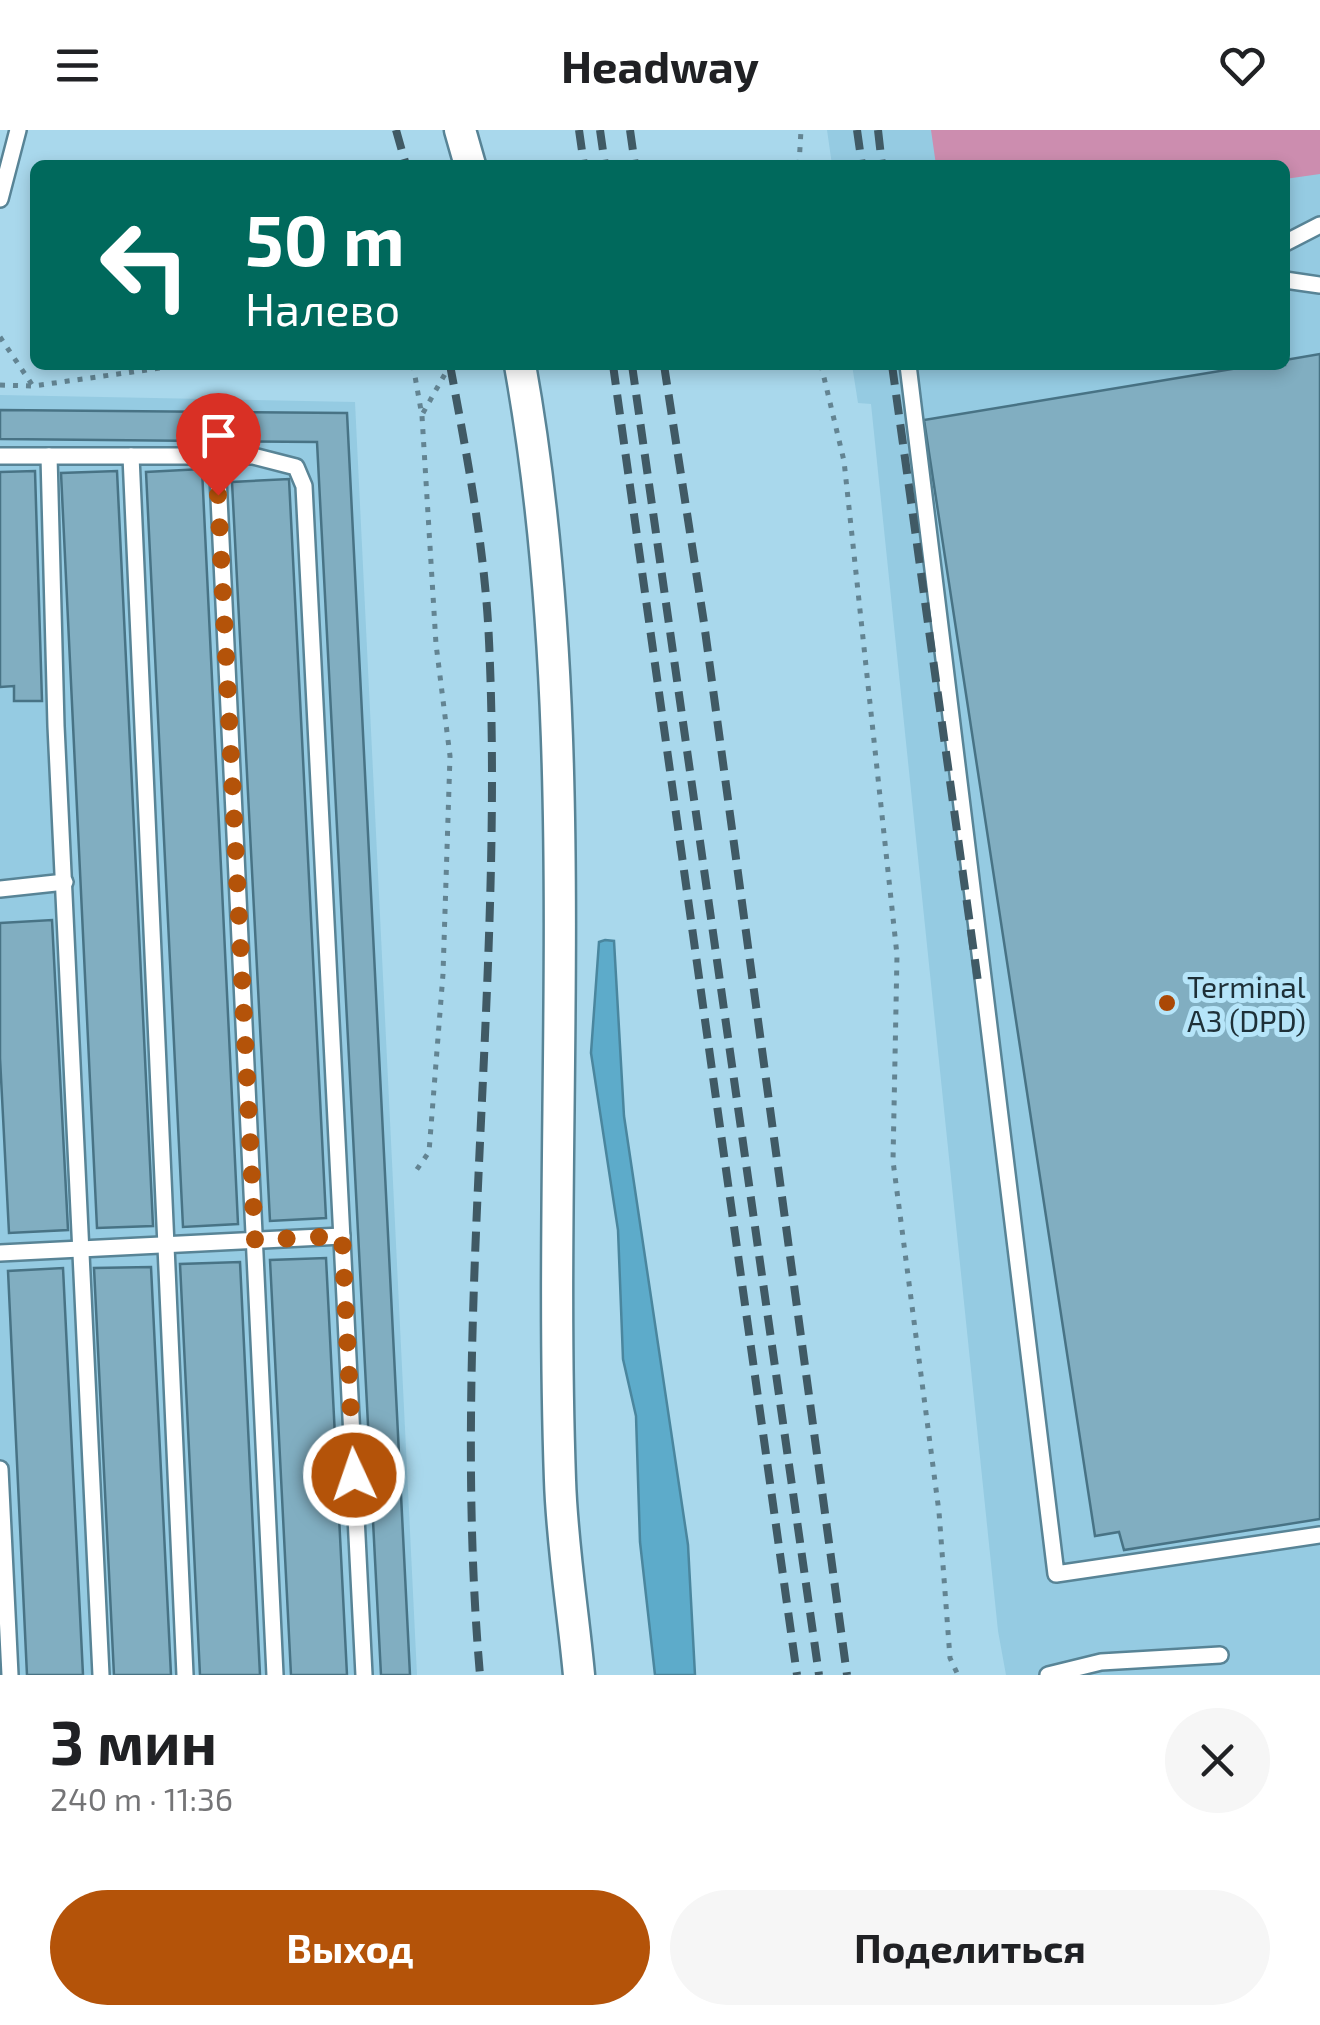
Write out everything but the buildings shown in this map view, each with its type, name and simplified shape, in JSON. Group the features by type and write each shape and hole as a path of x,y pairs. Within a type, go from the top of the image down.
{"street":[{"path":"460,130 469,160"},
{"path":"521,370 537,485 550,632 557,786 560,1485 580,1675"}],"lane":[{"path":"0,199 18,130"},
{"path":"1290,240 1320,225"},
{"path":"1290,281 1320,285"},
{"path":"909,370 1056,1574 1320,1535"},
{"path":"0,456 253,456 296,467 304,486 364,1675"},
{"path":"49,456 56,726 102,1675"},
{"path":"131,456 185,1675"},
{"path":"216,456 276,1675"},
{"path":"0,889 66,882"},
{"path":"0,1253 342,1236"},
{"path":"0,1469 10,1675"},
{"path":"1048,1675 1102,1662 1220,1655"}],"path":[{"path":"799,160 800,130"},
{"path":"0,337 34,386"},
{"path":"0,385 34,386 147,370"},
{"path":"413,370 422,416 436,644 450,756 443,974 429,1152 413,1175"},
{"path":"422,416 447,370"},
{"path":"823,370 844,461 897,955 894,1161 939,1512 950,1658 958,1675"}],"shaded area":[{"name":"Terminal A3 (DPD)","path":"827,130 1320,130 1320,1675 1006,1675 998,1631 871,404 858,403 853,370 1290,370 1290,160 831,160"},
{"path":"931,130 1320,130 1320,174 1290,178 1290,160 935,160"},
{"path":"0,395 355,402 417,1675 0,1675"},
{"path":"614,941 624,1116 688,1545 695,1675 655,1675 640,1542 636,1416 623,1359 618,1230 591,1053 599,942"}],"railway":[{"path":"396,130 405,160"},
{"path":"579,130 583,160"},
{"path":"600,130 604,160"},
{"path":"630,130 634,160"},
{"path":"857,130 861,160"},
{"path":"878,130 881,160"},
{"path":"451,370 484,572 492,770 471,1417 472,1546 480,1675"},
{"path":"614,370 797,1675"},
{"path":"633,370 819,1675"},
{"path":"665,370 704,623 847,1675"},
{"path":"893,370 979,989"}],"place":[{"name":"Terminal A3 (DPD)","path":"1167,1003"}],"route":[{"path":"218,495 255,1240 342,1236 354,1475"}]}
